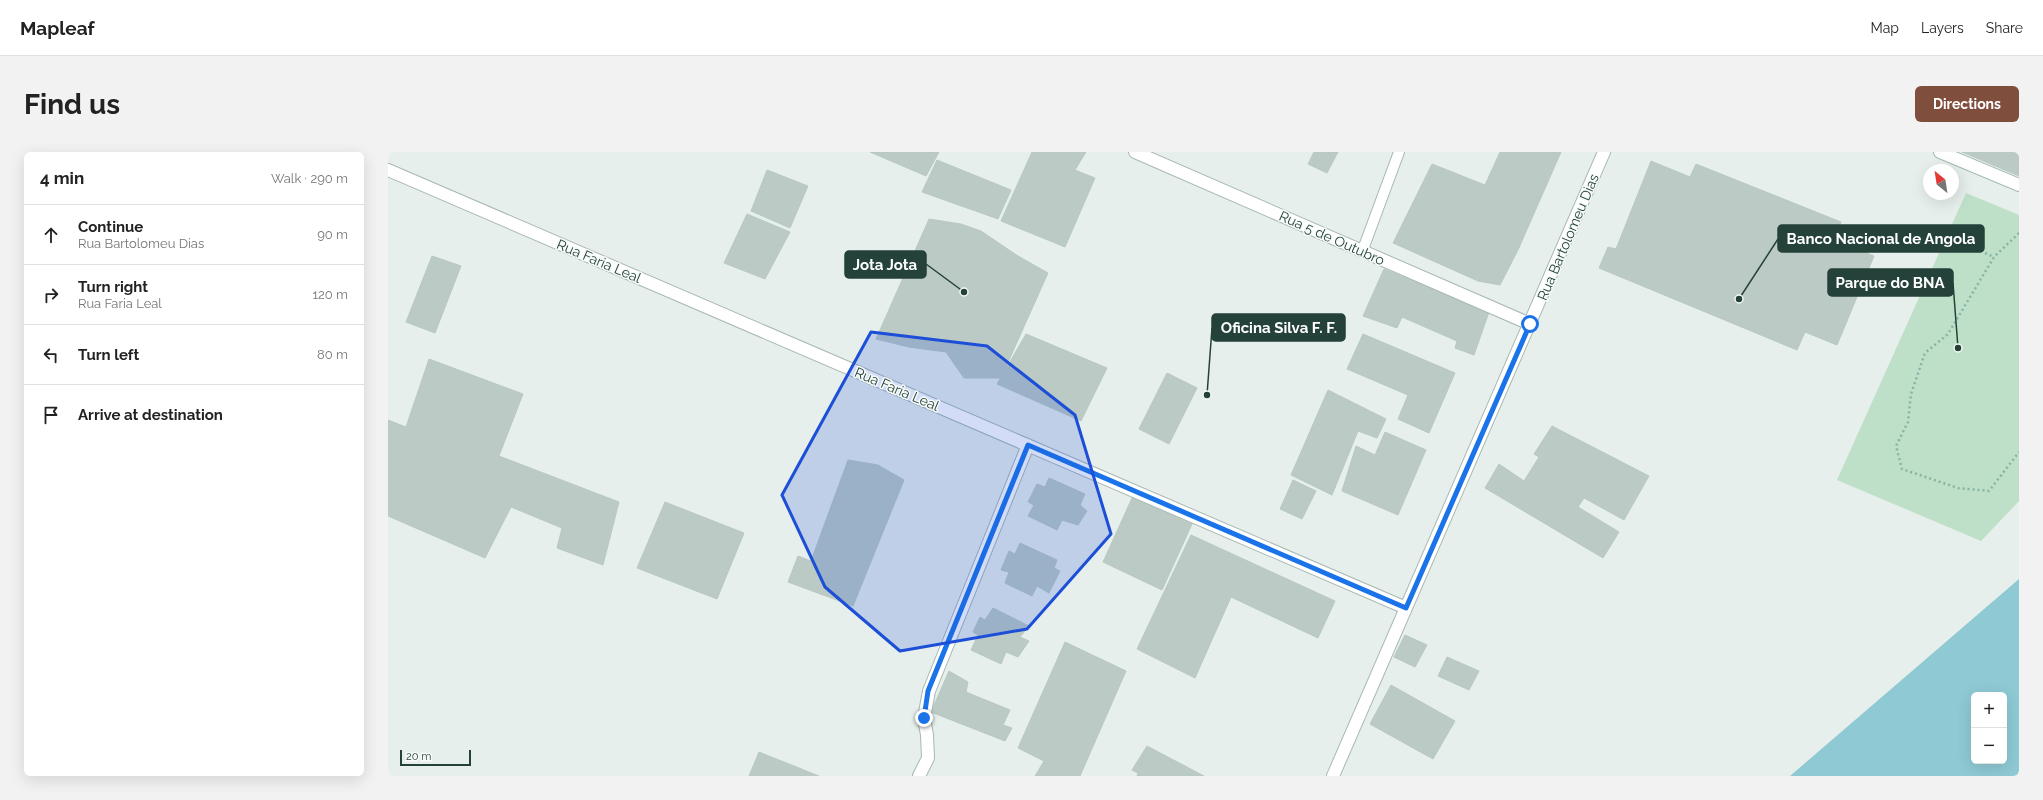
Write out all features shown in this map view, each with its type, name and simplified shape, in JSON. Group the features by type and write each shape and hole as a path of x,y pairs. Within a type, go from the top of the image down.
{"street":[{"name":"Rua 5 de Outubro","path":"1135,152 1530,324"},
{"name":"Rua Bartolomeu Dias","path":"1333,776 1604,152"},
{"path":"1940,152 2019,185"},
{"name":"Rua Faria Leal","path":"388,170 1406,608"},
{"path":"919,776 928,758 927,735 924,718 928,691 1028,445"}],"lane":[{"path":"1362,252 1399,152"}],"path":[{"path":"1932,226 1965,244 1994,257"},
{"path":"2019,233 1994,257 1948,334 1925,352 1911,394 1908,422 1896,446 1902,469 1958,488 1989,491 2019,452"}],"highlighted area":[{"path":"871,332 987,346 1075,415 1111,534 1027,629 900,651 825,587 782,495"}],"green space":[{"path":"1966,193 2019,215 2019,501 1981,541 1837,480"}],"water":[{"path":"2019,579 2019,776 1790,776"}],"building":[{"path":"870,152 939,152 926,176"},
{"path":"1032,152 1086,152 1075,170 1095,178 1065,247 1001,221"},
{"path":"1314,152 1338,152 1327,173 1308,164"},
{"path":"1500,152 1561,152 1518,250 1500,285 1478,281 1393,243 1432,164 1485,185"},
{"path":"1962,152 2019,152 2019,176"},
{"path":"937,160 1011,190 998,219 922,192"},
{"path":"1651,161 1690,177 1696,164 1841,222 1833,239 1874,256 1837,345 1805,332 1797,350 1599,268 1608,247 1616,249"},
{"path":"767,170 808,186 790,228 751,211"},
{"path":"747,214 790,232 765,279 724,263"},
{"path":"929,219 961,224 981,231 1018,256 1048,273 1001,378 964,378 946,352 909,347 876,339"},
{"path":"432,256 461,266 435,333 406,322"},
{"path":"1384,269 1489,312 1474,355 1455,348 1457,341 1402,317 1397,328 1363,316"},
{"path":"1026,334 1107,368 1081,421 997,384"},
{"path":"1363,334 1455,373 1429,433 1398,419 1408,395 1347,369"},
{"path":"429,359 523,394 499,456 619,502 603,565 557,548 562,528 511,507 485,558 388,516 388,420 406,427"},
{"path":"1167,373 1197,388 1169,444 1139,429"},
{"path":"1328,390 1386,419 1377,438 1358,431 1332,495 1291,475"},
{"path":"1552,426 1649,476 1624,520 1584,498 1578,507 1619,532 1603,558 1485,488 1499,464 1524,481 1539,457 1534,454"},
{"path":"1385,432 1426,450 1398,515 1342,491 1356,446 1375,455"},
{"path":"848,460 878,465 904,480 853,606 788,582 798,556 811,561"},
{"path":"1049,478 1085,494 1080,505 1087,511 1078,525 1062,520 1057,530 1028,516 1034,505 1028,502 1037,484 1045,487"},
{"path":"1293,480 1316,491 1302,519 1280,509"},
{"path":"1132,498 1192,524 1162,590 1103,562"},
{"path":"665,502 744,533 717,599 637,568"},
{"path":"1191,535 1335,601 1318,638 1231,597 1195,678 1137,649"},
{"path":"1020,543 1057,560 1054,568 1060,571 1049,593 1037,586 1032,596 1005,583 1009,572 1001,570 1009,551 1015,554"},
{"path":"993,608 1029,626 1020,637 1029,641 1018,657 1006,652 1001,664 971,650 978,635 973,632 980,617 985,620"},
{"path":"1405,635 1427,645 1415,667 1394,657"},
{"path":"1065,642 1126,671 1080,776 1035,776 1044,761 1018,748"},
{"path":"1447,657 1479,671 1469,690 1438,676"},
{"path":"949,671 968,682 966,692 1010,710 1003,725 1012,728 1005,741 931,712"},
{"path":"1391,685 1455,721 1433,759 1370,724"},
{"path":"1147,746 1204,776 1137,776 1138,773 1132,770"},
{"path":"759,752 819,776 749,776"}],"place":[{"name":"Jota Jota","path":"964,292"},
{"name":"Banco Nacional de Angola","path":"1739,299"},
{"name":"Parque do BNA","path":"1958,348"},
{"name":"Oficina Silva F. F.","path":"1207,395"}],"route":[{"path":"924,718 928,691 1028,445 1406,608 1530,324"}]}
